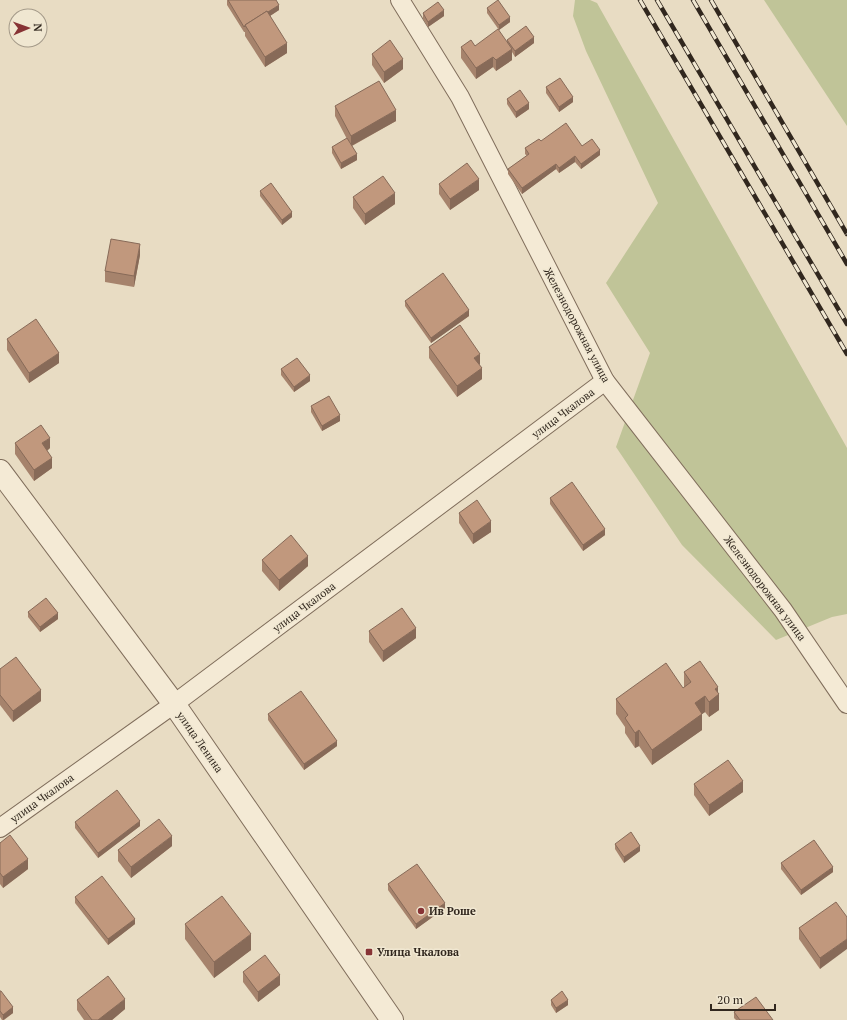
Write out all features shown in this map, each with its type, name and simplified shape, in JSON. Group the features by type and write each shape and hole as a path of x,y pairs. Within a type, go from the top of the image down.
{"street":[{"name":"Железнодорожная улица","path":"400,0 460,98 605,382 783,610 847,704"},
{"name":"улица Чкалова","path":"0,828 174,704 605,382"},
{"name":"улица Ленина","path":"0,471 174,704 392,1020"}],"green space":[{"path":"575,0 590,0 597,3 847,448 847,614 832,617 776,640 682,545 616,447 650,353 606,283 658,203 586,51 573,16"},
{"path":"764,0 847,0 847,126"}],"building":[{"path":"228,0 276,0 279,5 268,12 267,11 244,27"},
{"path":"498,0 510,17 499,25 487,8"},
{"path":"438,2 444,10 428,22 423,13"},
{"path":"267,11 287,43 265,57 245,25"},
{"path":"526,26 534,37 515,51 507,40"},
{"path":"498,29 512,49 496,60 493,57 476,68 461,47 471,40 475,46"},
{"path":"390,40 403,59 384,72 372,54"},
{"path":"560,78 573,97 559,107 546,87"},
{"path":"379,81 396,110 351,136 335,106"},
{"path":"520,90 529,103 516,112 507,99"},
{"path":"566,123 582,146 592,139 600,150 581,164 575,156 559,168 556,164 522,188 508,169 529,154 525,148 539,139 541,141"},
{"path":"347,138 357,154 341,163 332,147"},
{"path":"467,163 479,179 450,199 439,184"},
{"path":"383,176 395,193 365,214 353,197"},
{"path":"271,183 292,212 282,220 260,191"},
{"path":"111,239 140,244 134,276 105,271"},
{"path":"443,273 469,310 431,338 405,301"},
{"path":"36,319 59,353 29,373 7,339"},
{"path":"460,325 480,354 474,358 482,368 457,386 429,347"},
{"path":"297,358 310,375 294,387 281,369"},
{"path":"329,396 340,415 322,426 311,406"},
{"path":"41,425 50,438 42,443 52,458 34,470 15,443"},
{"path":"572,482 605,529 583,545 550,498"},
{"path":"477,500 491,521 473,534 459,513"},
{"path":"291,535 308,556 279,580 262,560"},
{"path":"46,598 58,613 40,627 28,612"},
{"path":"402,608 416,628 383,651 369,631"},
{"path":"16,657 41,690 13,711 0,695 0,669"},
{"path":"700,661 718,687 715,689 719,694 709,702 705,696 695,703 702,714 652,750 639,730 635,733 625,718 628,715 616,699 666,663 683,688 691,682 684,672"},
{"path":"301,691 337,741 304,764 268,714"},
{"path":"728,760 743,781 709,805 694,784"},
{"path":"117,790 140,821 98,853 75,822"},
{"path":"159,819 172,836 131,867 118,850"},
{"path":"631,832 640,846 624,857 615,844"},
{"path":"10,835 28,859 3,877 0,873 0,843"},
{"path":"814,840 833,867 801,890 781,863"},
{"path":"417,864 445,903 416,924 388,884"},
{"path":"102,876 135,919 108,939 75,897"},
{"path":"222,896 251,934 214,962 185,924"},
{"path":"836,902 847,917 847,939 820,958 799,928"},
{"path":"265,955 280,975 258,992 243,972"},
{"path":"108,976 125,999 98,1020 92,1020 77,1000"},
{"path":"0,991 13,1007 3,1015 0,1011"},
{"path":"562,991 568,1000 556,1008 551,1000"},
{"path":"756,997 773,1020 740,1020 734,1012"}],"railway":[{"path":"640,0 847,354"},
{"path":"657,0 847,324"},
{"path":"693,0 847,264"},
{"path":"711,0 847,234"}],"place":[{"name":"Ив Роше","path":"421,911"},
{"name":"Улица Чкалова","path":"369,952"}]}
